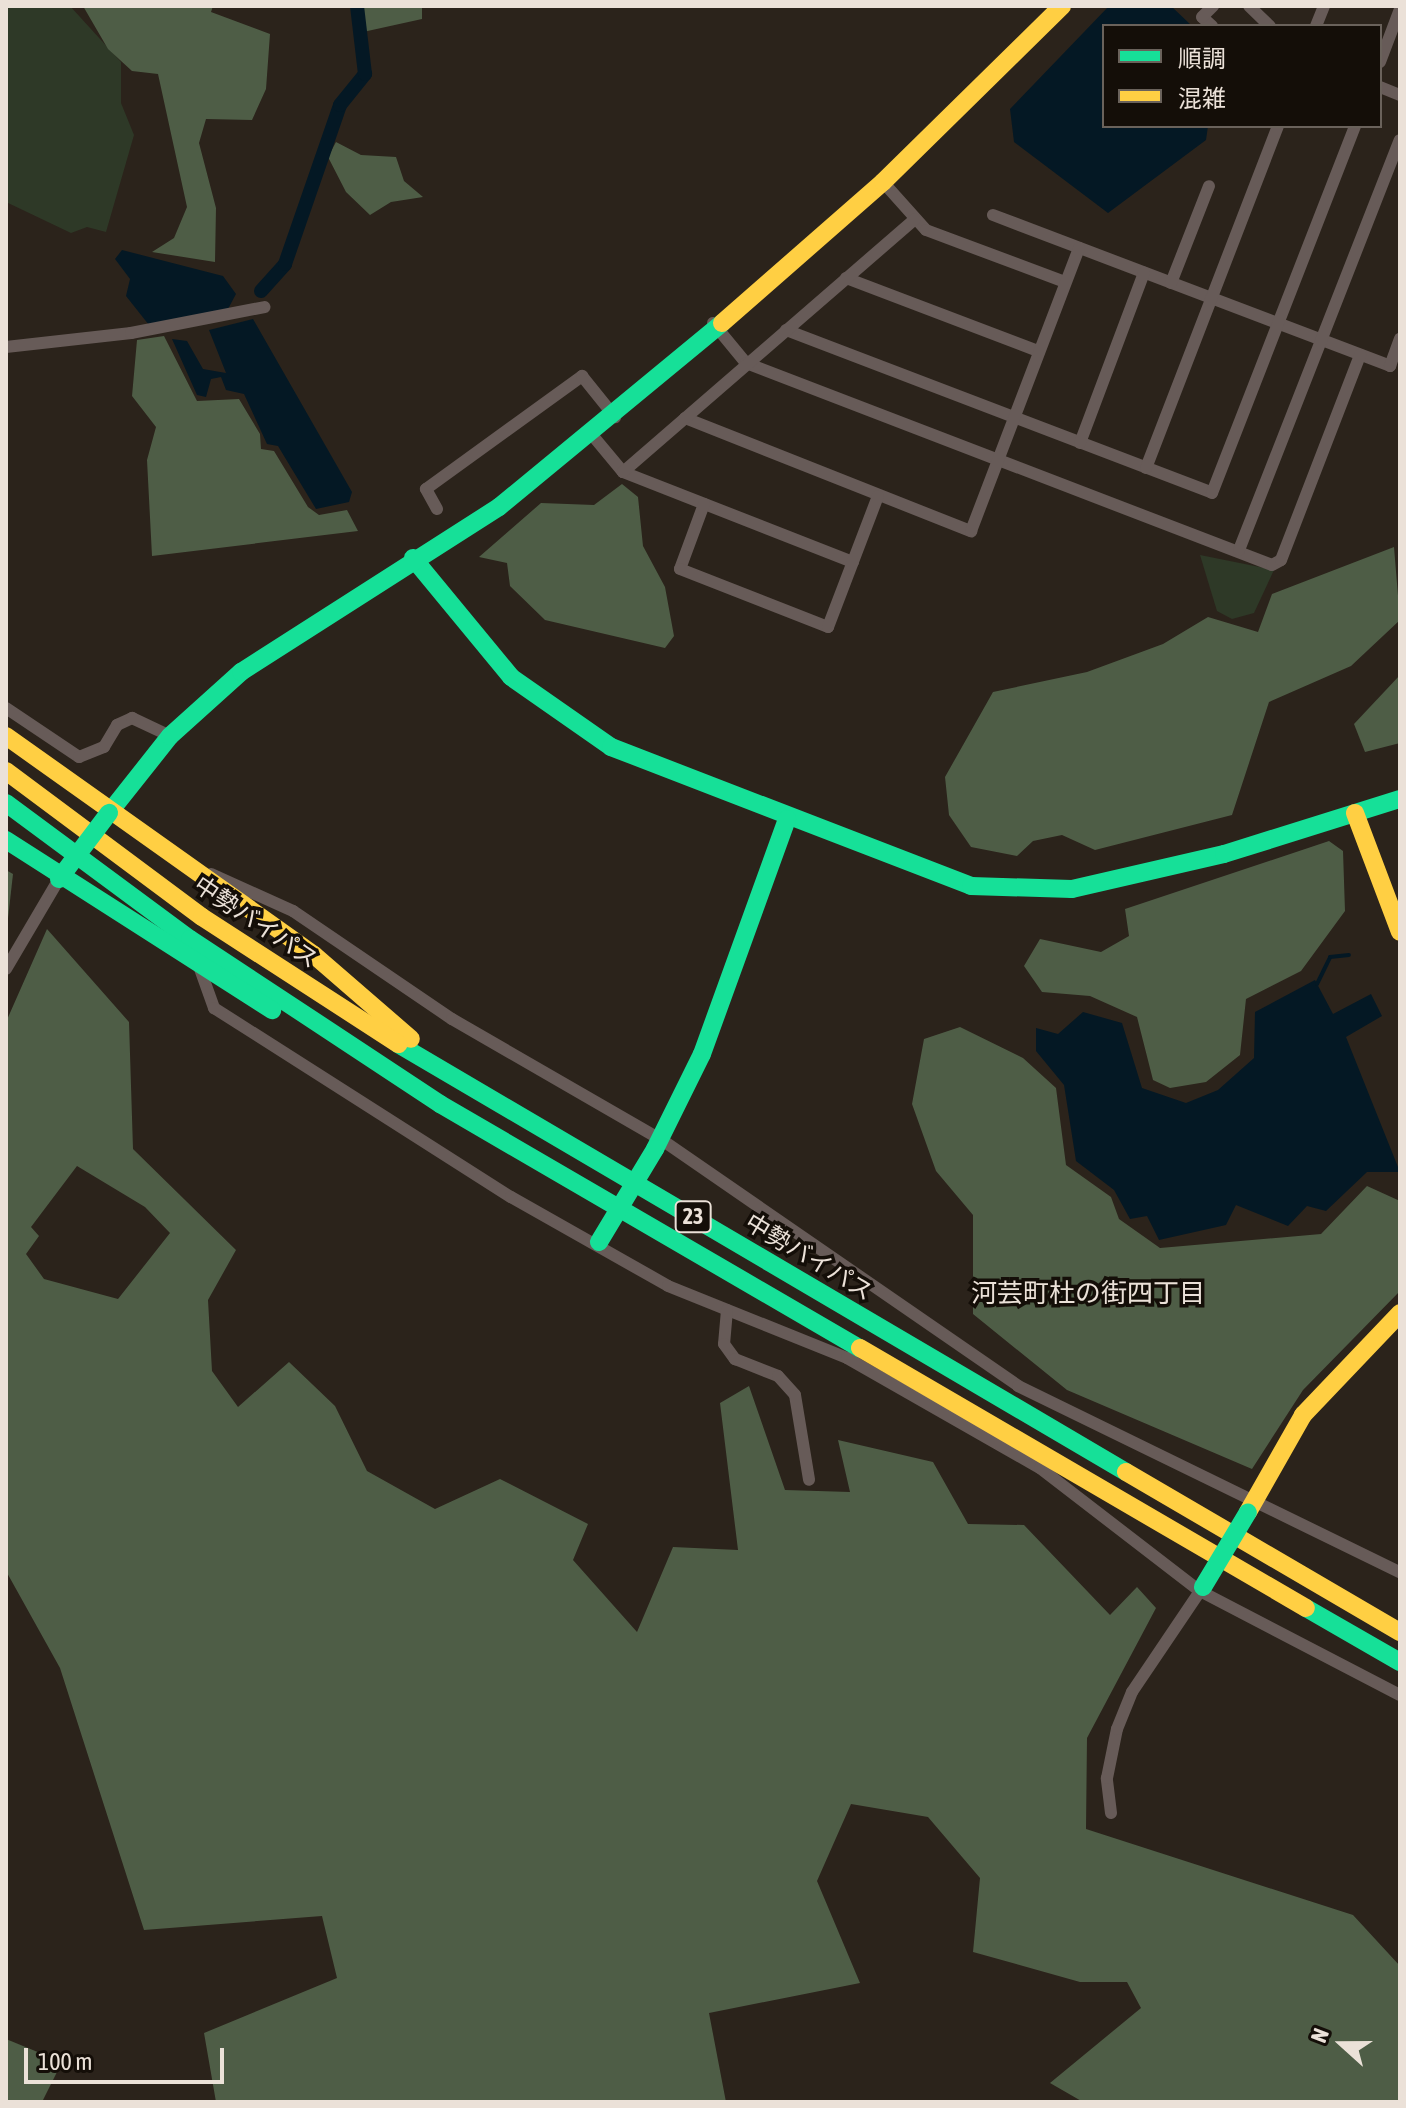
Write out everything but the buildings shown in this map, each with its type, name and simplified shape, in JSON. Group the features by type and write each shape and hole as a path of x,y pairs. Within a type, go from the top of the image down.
{"main road":[{"path":"59,879 170,736 241,672 413,558 499,507 593,436 713,323 883,182 1062,6"},
{"path":"413,558 511,677 551,711 611,747 941,878 1024,892 1072,889 1224,854 1400,799"},
{"path":"6,736 109,813 196,869 314,955 464,1083"},
{"name":"中勢バイパス","path":"6,771 202,917 464,1083 1400,1632"},
{"name":"中勢バイパス","path":"6,803 190,939 440,1104 1400,1662"},
{"path":"1355,813 1400,932"},
{"path":"597,1245 658,1145 702,1054 787,819"},
{"path":"6,840 59,879 360,1064 440,1104"},
{"path":"1201,1589 1303,1415 1400,1313"}],"street":[{"path":"1210,24 1202,17 1213,6"},
{"path":"1249,6 1268,24"},
{"path":"1382,57 1400,9"},
{"path":"1146,468 1277,128"},
{"path":"786,330 1212,493 1354,128"},
{"path":"1239,550 1400,140"},
{"path":"883,182 926,230 1065,282"},
{"path":"1171,283 1209,186"},
{"path":"993,215 1390,366 1400,339"},
{"path":"623,472 915,219"},
{"path":"685,418 971,531 1079,248"},
{"path":"1080,443 1144,273"},
{"path":"846,278 1038,351"},
{"path":"6,347 131,333 265,307"},
{"path":"713,323 746,363 1272,565 1281,560 1360,355"},
{"path":"437,509 426,489 582,376 615,417"},
{"path":"593,436 623,472 853,562"},
{"path":"704,504 680,569 828,627 878,496"},
{"path":"6,708 79,757 104,747 117,725 132,718 170,736"},
{"path":"196,869 293,911 452,1019 658,1145 1018,1386 1252,1506 1400,1572"},
{"path":"6,969 59,879"},
{"path":"199,966 214,1008 597,1245 727,1310 847,1358 1040,1468 1201,1589 1400,1695"},
{"path":"727,1310 724,1344 735,1359 778,1376 795,1395 809,1480"},
{"path":"1111,1813 1107,1778 1117,1729 1132,1692 1201,1589"}],"green space":[{"path":"6,6 70,6 121,62 121,103 134,135 106,232 87,227 71,233 6,202"},
{"path":"83,6 213,6 211,12 270,34 266,89 252,120 206,119 199,143 216,208 215,262 152,252 174,238 187,207 158,74 132,71 108,49"},
{"path":"364,6 422,6 422,19 363,32"},
{"path":"336,142 361,155 396,157 404,181 423,197 391,202 370,215 346,192 328,157"},
{"path":"164,336 197,401 239,399 260,434 261,449 274,451 308,507 319,515 347,510 358,531 152,556 147,460 156,427 132,396 137,340"},
{"path":"622,484 638,497 643,546 665,587 674,636 665,648 545,620 510,586 507,563 479,557 541,503 594,505"},
{"path":"1394,547 1400,620 1351,666 1269,702 1232,815 1095,850 1062,835 1033,841 1017,856 971,847 949,815 945,777 993,692 1087,672 1163,644 1208,617 1258,632 1272,594"},
{"path":"1200,555 1274,570 1254,613 1232,619 1217,611"},
{"path":"1400,675 1400,743 1365,752 1354,724"},
{"path":"1329,841 1343,851 1345,911 1301,971 1246,999 1240,1055 1206,1082 1170,1088 1153,1080 1137,1017 1090,996 1042,992 1024,966 1040,939 1101,952 1129,936 1125,909"},
{"path":"6,870 13,874 6,936"},
{"path":"47,929 129,1022 133,1149 236,1250 208,1300 212,1371 238,1407 289,1362 335,1406 367,1471 435,1509 500,1479 588,1524 573,1560 637,1632 673,1547 738,1550 720,1403 749,1386 785,1490 850,1492 838,1440 933,1462 968,1524 1024,1525 1110,1615 1137,1587 1156,1608 1087,1738 1086,1829 1353,1915 1400,1966 1400,2102 1083,2102 1050,2083 1141,2008 1127,1982 1080,1982 973,1952 980,1878 928,1817 851,1804 817,1881 860,1983 709,2013 726,2102 216,2102 204,2033 337,1978 322,1916 144,1930 60,1668 6,1571 6,1022","holes":["77,1166 145,1207 170,1233 118,1299 44,1279 26,1254 39,1236 31,1227"]},
{"path":"960,1027 1023,1058 1056,1088 1066,1165 1111,1197 1119,1219 1160,1248 1321,1234 1367,1186 1400,1201 1400,1291 1303,1390 1252,1469 1067,1390 973,1314 973,1215 936,1171 912,1104 924,1039"},
{"path":"6,2039 62,2062 42,2102 6,2102"}],"water":[{"path":"1109,6 1171,6 1190,24 1102,24 1102,128 1208,128 1206,140 1108,213 1014,142 1010,109"},
{"path":"122,250 223,276 236,294 228,309 149,325 126,296 130,279 115,259"},
{"path":"253,319 352,492 349,502 316,509 278,446 267,444 244,394 226,390 221,377 211,379 206,397 197,395 172,339 187,341 203,369 226,373 209,330"},
{"path":"1315,980 1333,1014 1371,994 1382,1016 1346,1037 1400,1172 1367,1172 1326,1211 1307,1206 1288,1226 1236,1205 1226,1225 1159,1240 1147,1216 1130,1219 1114,1190 1076,1161 1064,1085 1036,1051 1036,1028 1058,1034 1083,1012 1122,1023 1142,1088 1186,1103 1218,1090 1254,1058 1255,1012"}],"waterway":[{"path":"261,291 285,264 340,105 365,74 357,6"},
{"path":"1317,984 1330,957 1349,955"}],"traffic: fast":[{"path":"109,813 170,736 241,672 499,507 722,323"},
{"path":"413,558 511,677 611,747 971,886 1072,889 1224,854 1400,799"},
{"path":"6,803 190,939 440,1104 860,1348"},
{"path":"59,879 109,813"},
{"path":"655,1149 702,1054 787,819"},
{"path":"6,840 272,1010"},
{"path":"398,1044 1126,1472"},
{"path":"599,1242 655,1149"},
{"path":"1203,1587 1248,1512"},
{"path":"1306,1608 1400,1662"}],"traffic: slow":[{"path":"722,323 883,182 1062,6"},
{"path":"6,736 314,955 411,1039"},
{"path":"6,771 202,917 398,1044"},
{"path":"1355,813 1400,932"},
{"path":"1248,1512 1303,1415 1400,1313"},
{"path":"860,1348 1306,1608"},
{"path":"1126,1472 1400,1632"}],"district":[{"name":"河芸町杜の街四丁目","path":"1088,1294"}]}
